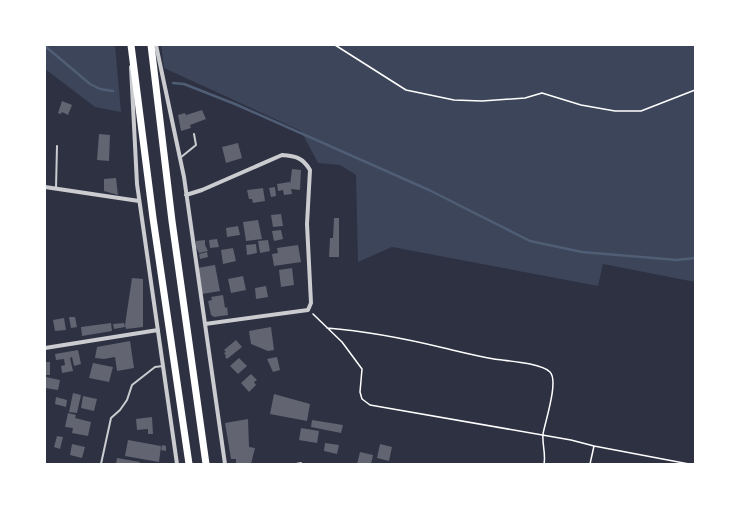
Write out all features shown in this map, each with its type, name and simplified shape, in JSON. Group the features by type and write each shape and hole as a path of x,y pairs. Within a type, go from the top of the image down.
{"highway":[{"path":"130,45 189,464"},
{"path":"151,45 172,221 206,464"}],"street":[{"path":"130,45 137,184 177,464"},
{"path":"156,45 186,194 225,464"},
{"path":"186,194 202,190 282,156 294,156 301,158 310,170 307,224 311,303 308,310 205,324"},
{"path":"45,193 46,187 139,201"},
{"path":"45,348 158,330"}],"lane":[{"path":"180,159 196,145 194,134"},
{"path":"56,189 57,146"},
{"path":"101,464 111,418 120,410 127,400 132,385 155,367 163,366"},
{"path":"296,464 301,463"}],"path":[{"path":"335,45 406,90 454,100 482,101 525,98 542,94 581,105 615,111 641,111 695,90"},
{"path":"308,310 342,342 362,369 360,392 362,399 370,404 571,440 594,446 689,464"},
{"path":"327,328 381,336 494,359 536,365 550,371 553,381 550,410 543,435 545,457 544,464"},
{"path":"590,464 594,446"}],"shaded area":[{"path":"45,45 115,45 121,112 95,107 45,69"},
{"path":"161,45 695,45 695,282 603,264 598,286 392,247 358,262 356,175 340,165 318,163 301,131 164,68"}],"building":[{"path":"62,101 72,105 68,115 62,112 61,114 58,113"},
{"path":"202,110 206,119 190,125 191,128 181,131 178,115 185,113 188,120 186,115"},
{"path":"99,134 110,135 109,161 97,160"},
{"path":"238,143 242,158 226,163 222,147"},
{"path":"292,169 301,170 300,190 291,189 292,194 284,195 283,190 278,191 277,184 290,182 290,185"},
{"path":"116,178 118,195 104,191 104,179"},
{"path":"275,187 276,196 271,197 269,188"},
{"path":"263,188 265,201 253,203 252,199 249,199 247,190"},
{"path":"281,214 283,226 273,227 271,215"},
{"path":"334,218 339,218 339,257 329,257 330,238 333,238"},
{"path":"258,220 262,239 246,241 243,222"},
{"path":"238,226 240,235 227,237 226,228"},
{"path":"281,230 283,239 274,241 272,231"},
{"path":"217,239 219,247 210,248 209,240"},
{"path":"205,240 205,245 208,251 199,253 196,247 196,241"},
{"path":"268,240 270,251 260,253 258,241"},
{"path":"256,244 257,253 247,255 246,245"},
{"path":"298,245 301,262 274,266 272,254 278,253 277,248"},
{"path":"233,248 236,261 223,264 221,250"},
{"path":"207,252 208,257 200,259 199,254"},
{"path":"215,265 220,291 202,294 197,268"},
{"path":"292,268 294,285 281,287 279,270"},
{"path":"243,276 246,290 231,293 228,279"},
{"path":"132,278 143,279 143,327 126,329 125,325"},
{"path":"266,286 268,297 256,299 255,288"},
{"path":"223,295 225,308 227,307 228,315 214,317 211,315 208,301 212,300 211,297"},
{"path":"69,317 75,317 77,327 71,328"},
{"path":"64,318 66,330 55,331 53,320"},
{"path":"111,323 112,331 82,336 81,327"},
{"path":"124,323 125,327 114,329 113,324"},
{"path":"271,327 274,350 268,351 251,344 249,331"},
{"path":"236,340 242,347 227,359 224,353 226,352 224,350"},
{"path":"130,341 134,368 117,371 115,357 104,359 95,358 97,347"},
{"path":"78,350 81,364 74,366 72,357 70,358 73,371 62,373 61,366 65,365 64,359 56,360 55,354"},
{"path":"277,357 280,370 273,372 267,359"},
{"path":"239,358 247,366 238,374 230,366"},
{"path":"45,362 50,362 50,375 45,375"},
{"path":"93,363 113,367 109,382 89,378"},
{"path":"251,374 257,380 254,382 256,385 249,392 241,383"},
{"path":"46,377 60,380 58,390 45,388"},
{"path":"73,393 81,395 77,413 69,412"},
{"path":"274,394 310,404 307,421 270,414"},
{"path":"83,396 97,399 94,411 81,408"},
{"path":"56,397 67,400 66,407 55,404"},
{"path":"68,413 76,415 75,418 91,422 88,436 72,433 73,428 65,427"},
{"path":"152,417 153,434 148,434 148,429 137,430 136,419"},
{"path":"248,419 249,447 255,448 251,464 236,464 236,459 231,459 225,423"},
{"path":"312,420 343,425 341,433 311,427"},
{"path":"301,428 319,431 317,443 299,440"},
{"path":"57,436 63,437 60,449 54,447"},
{"path":"128,440 161,446 159,462 125,456"},
{"path":"325,443 339,445 337,454 324,451"},
{"path":"72,444 85,447 82,458 70,455"},
{"path":"380,444 392,447 389,461 377,458"},
{"path":"162,445 166,446 166,451 161,450"},
{"path":"360,452 373,455 371,464 357,464"},
{"path":"117,458 140,462 139,464 116,464"}],"waterway":[{"path":"45,46 90,84 100,89 113,91"},
{"path":"173,83 184,84 235,104 429,190 530,241 582,252 677,260 695,258"}]}
